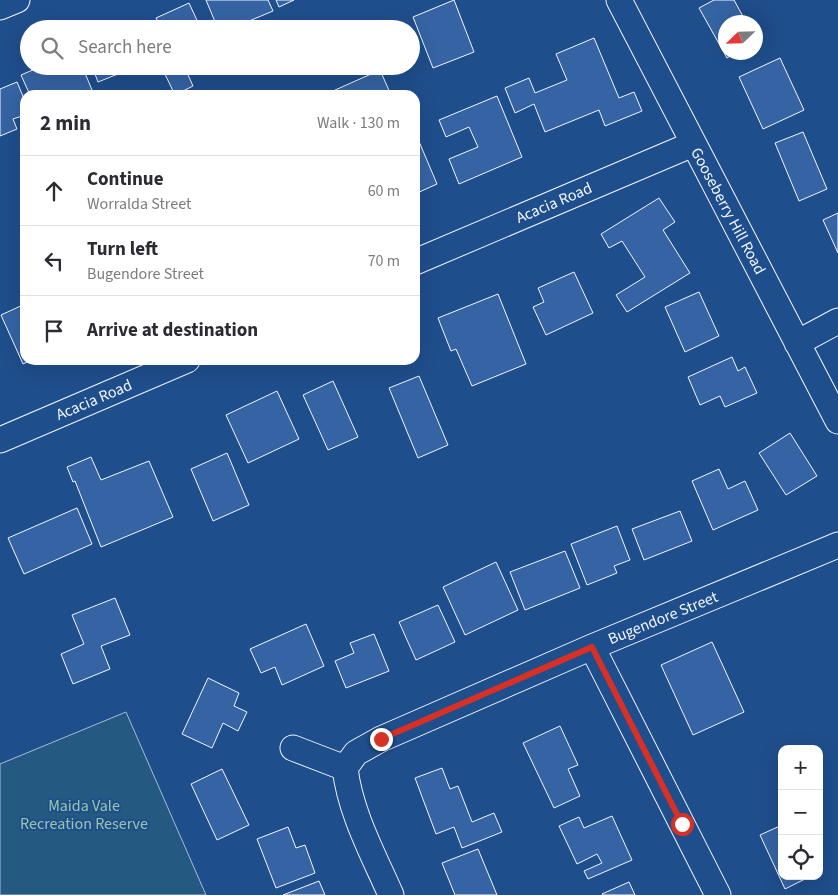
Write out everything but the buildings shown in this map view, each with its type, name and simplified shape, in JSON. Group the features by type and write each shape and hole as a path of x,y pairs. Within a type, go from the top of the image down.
{"street":[{"path":"0,7 16,0"},
{"name":"Gooseberry Hill Road","path":"619,0 838,421"},
{"name":"Acacia Road","path":"420,260 693,144"},
{"path":"797,343 838,321"},
{"name":"Acacia Road","path":"0,440 175,365"},
{"name":"Bugendore Street","path":"345,768 356,753 381,739 592,647 838,545"},
{"path":"592,647 718,895"},
{"path":"293,748 345,768 354,808 391,895"}],"green space":[{"name":"Maida Vale Recreation Reserve","path":"126,712 206,895 0,895 0,764"}],"route":[{"path":"381,739 592,647 682,824"}]}
